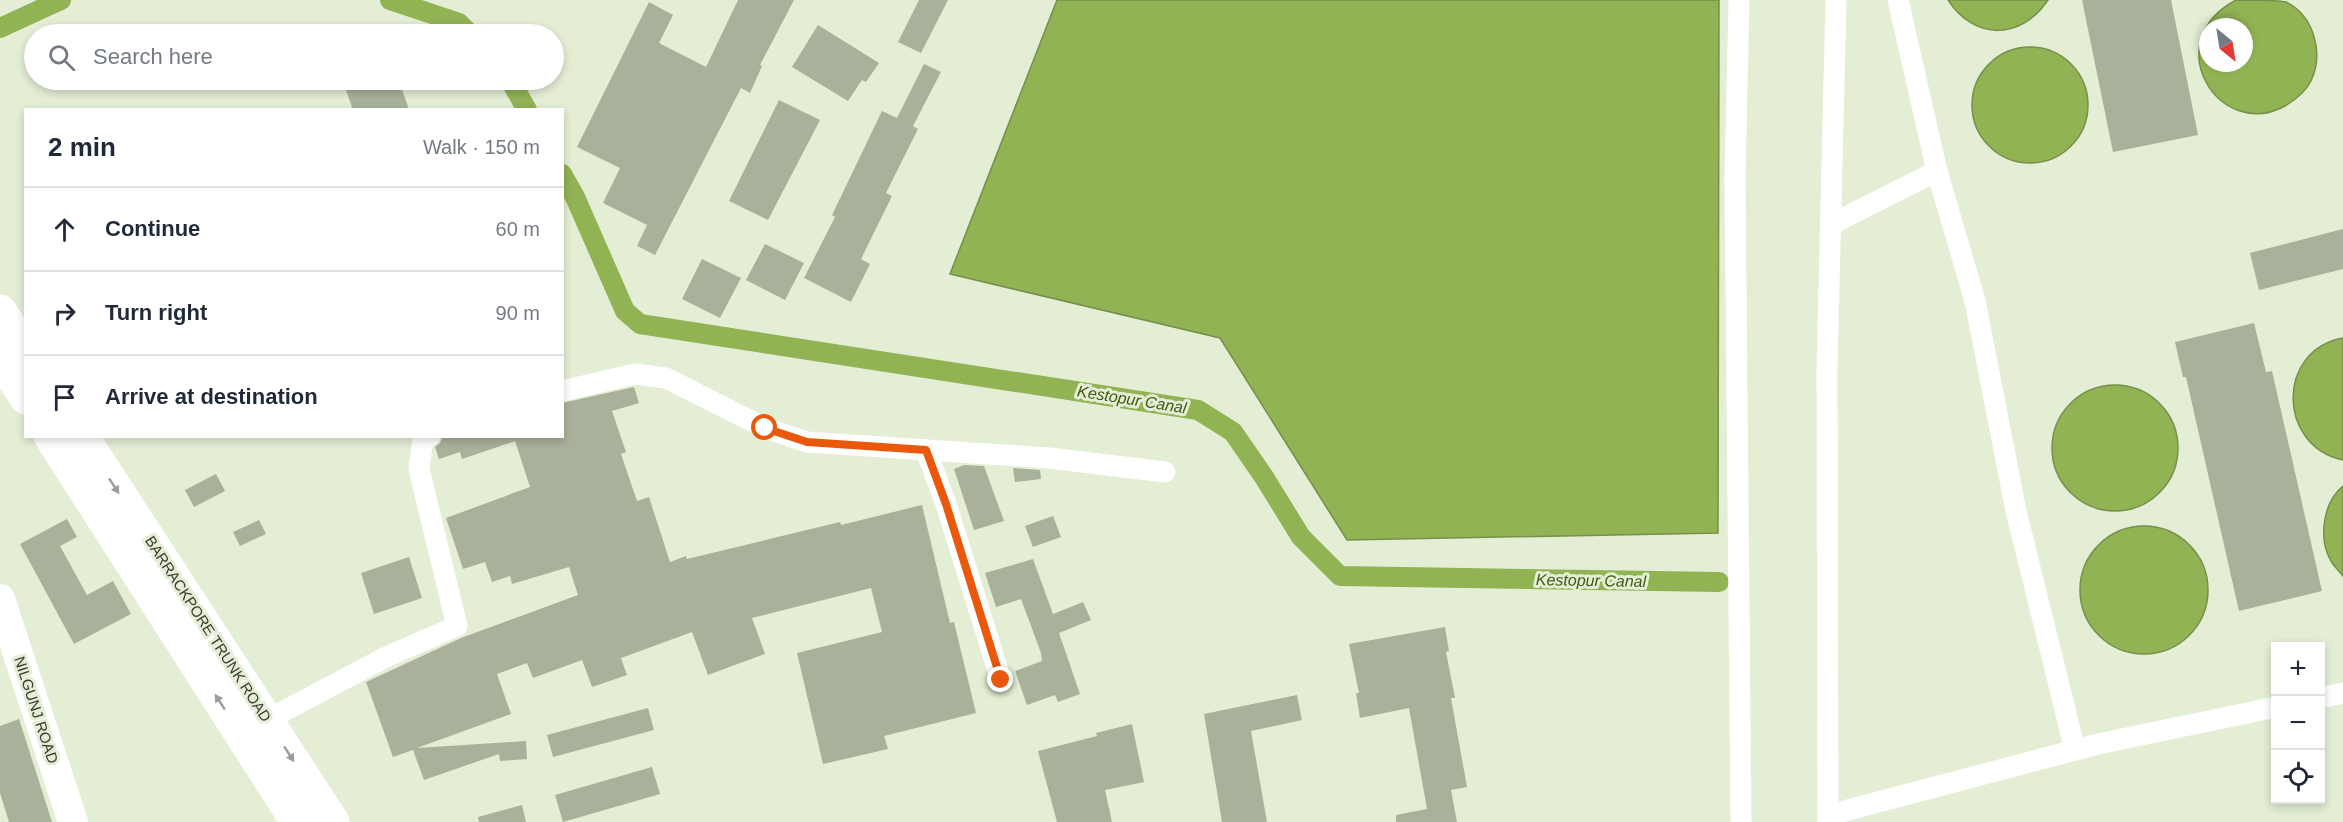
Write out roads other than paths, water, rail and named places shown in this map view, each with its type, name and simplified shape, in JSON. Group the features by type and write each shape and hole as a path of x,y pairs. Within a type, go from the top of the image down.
{"main road":[{"path":"0,311 24,347"},
{"path":"0,358 24,395"},
{"name":"BARRACKPORE TRUNK ROAD","path":"51,438 297,822"},
{"name":"BARRACKPORE TRUNK ROAD","path":"83,438 333,822"}],"street":[{"path":"1738,0 1735,179 1741,822"},
{"path":"1836,0 1827,368 1828,819 2075,750 2271,708"},
{"path":"1898,0 1937,171 1975,301 2016,511 2075,750"},
{"path":"1832,224 1937,171"},
{"path":"564,391 635,374 666,378 765,428 807,442 1049,458 1165,472"},
{"path":"267,720 386,657 457,626 419,469 423,439 425,438"},
{"path":"926,450 946,504 1001,680"},
{"name":"NILGUNJ ROAD","path":"0,599 73,822"},
{"path":"2325,697 2343,693"}],"waterway":[{"name":"Kestopur Canal","path":"0,28 61,0"},
{"name":"Kestopur Canal","path":"390,0 460,24"},
{"name":"Kestopur Canal","path":"516,90 526,108"},
{"name":"Kestopur Canal","path":"564,178 575,197 625,311 640,324 1198,410 1233,432 1301,537 1340,576 1719,582"}]}
